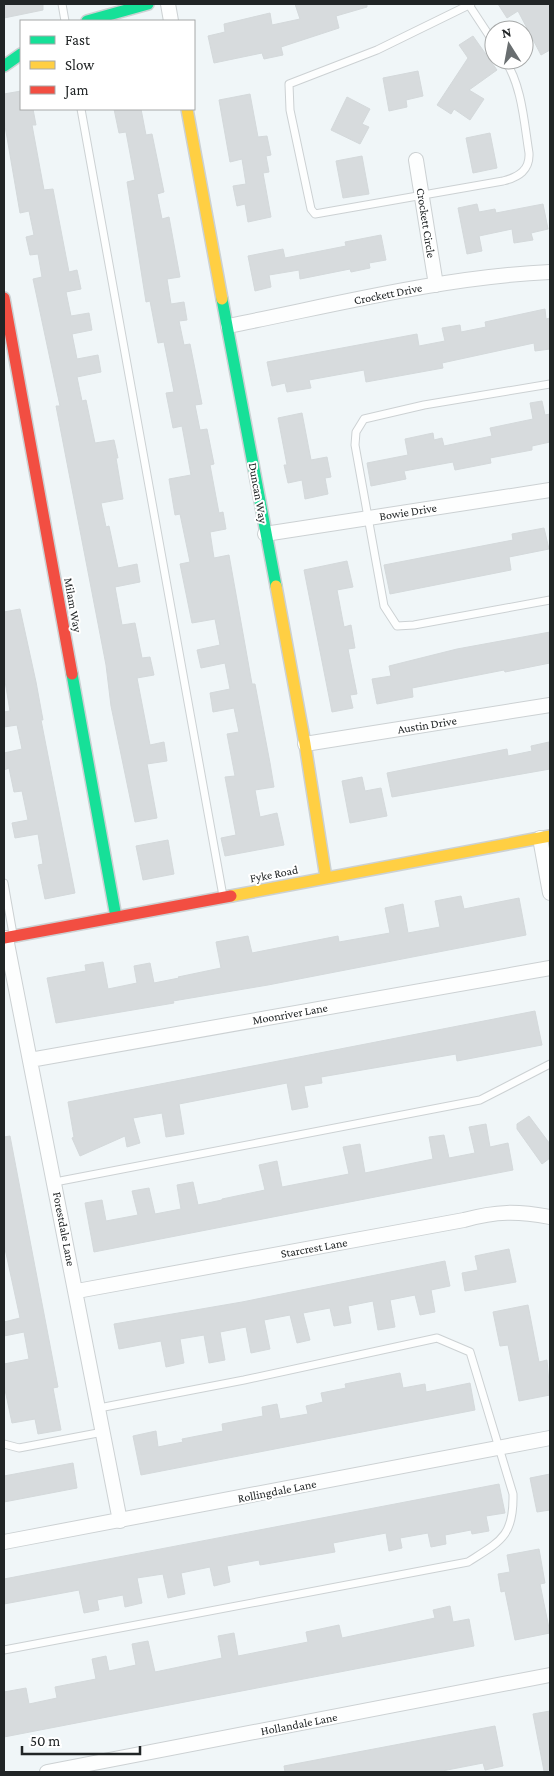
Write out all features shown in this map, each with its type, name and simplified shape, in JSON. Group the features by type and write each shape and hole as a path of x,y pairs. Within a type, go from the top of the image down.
{"street":[{"path":"91,20 148,4"},
{"path":"168,4 171,20"},
{"path":"4,66 20,55"},
{"name":"Duncan Way","path":"187,110 305,744 326,878"},
{"name":"Crockett Circle","path":"416,160 436,285"},
{"name":"Crockett Drive","path":"228,326 436,285 519,274 550,272"},
{"name":"Milam Way","path":"4,298 116,918"},
{"name":"Bowie Drive","path":"265,534 550,490"},
{"name":"Austin Drive","path":"305,744 550,705"},
{"path":"545,837 550,893"},
{"name":"Fyke Road","path":"8,938 545,837"},
{"name":"Forestdale Lane","path":"8,938 120,1521"},
{"name":"Moonriver Lane","path":"30,1060 550,968"},
{"name":"Starcrest Lane","path":"77,1291 455,1222 493,1212 520,1212 550,1217"},
{"name":"Rollingdale Lane","path":"4,1542 550,1438"},
{"name":"Hollandale Lane","path":"48,1772 550,1675"}],"lane":[{"path":"62,4 65,20"},
{"path":"484,27 470,4 377,50 289,84 290,110 311,209 315,214 514,179 525,171 530,163 517,86 512,70"},
{"path":"81,110 224,897"},
{"path":"550,384 424,405 364,420 356,432 354,445 384,606 398,626 414,625 550,600"},
{"path":"4,883 8,938"},
{"path":"55,1182 480,1100 550,1064"},
{"path":"4,1650 468,1562 501,1541 513,1515 513,1494 470,1352 437,1338 244,1380 99,1408"},
{"path":"4,1444 19,1448 103,1432"}],"building":[{"path":"4,4 43,4 43,10 4,18"},
{"path":"295,4 367,4 367,7 336,16 339,28 281,47 283,55 264,59 262,53 214,63 208,36 225,32 224,24 270,13 272,25 300,19"},
{"path":"498,4 550,4 550,50 541,55 534,42 534,20 523,20 518,11 507,18"},
{"path":"473,36 484,52 484,70 497,70 469,90 484,99 470,120 454,109 451,114 437,105 468,58 459,45"},
{"path":"418,71 423,96 406,100 407,107 389,111 383,78"},
{"path":"20,91 20,110 33,110 36,125 32,125 44,190 53,189 69,272 77,270 81,289 66,292 71,316 89,313 92,330 72,334 77,359 98,355 101,372 77,377 82,401 86,400 95,443 114,440 118,458 116,458 123,499 101,503 106,527 109,526 118,568 137,564 140,582 115,587 122,625 135,623 142,658 150,657 154,675 137,678 150,745 164,742 167,761 147,764 157,818 135,822 111,706 106,665 56,406 60,406 33,279 42,277 38,254 30,255 26,237 34,235 29,211 20,213 4,120 4,94"},
{"path":"250,94 258,137 267,136 271,155 266,156 269,172 263,173 271,217 248,222 245,204 237,206 233,186 246,184 242,159 230,162 219,100"},
{"path":"347,97 370,109 362,124 369,127 360,144 331,130"},
{"path":"114,110 141,110 146,135 152,134 164,192 157,194 162,219 169,217 180,277 167,279 171,304 184,302 187,320 179,321 184,345 190,344 202,404 195,405 200,430 207,429 214,464 210,465 219,513 223,512 226,529 210,532 214,558 229,555 252,684 255,684 270,763 274,787 255,790 260,817 277,813 284,845 225,856 221,838 236,835 225,777 235,776 227,734 239,732 234,708 213,712 210,693 230,689 225,663 201,668 197,650 220,645 215,619 192,623 180,564 190,562 180,514 175,515 169,479 191,475 182,426 173,428 166,393 174,392 164,342 158,343 150,301 146,302 127,182 135,180 126,132 119,133"},
{"path":"490,133 497,168 473,173 466,138"},
{"path":"362,156 369,194 343,198 336,161"},
{"path":"477,204 479,212 495,209 496,213 543,204 548,229 531,233 533,240 514,243 512,229 479,236 482,251 467,254 458,208"},
{"path":"381,235 386,260 369,263 370,268 351,272 350,269 300,279 299,270 269,275 271,287 255,291 248,256 283,249 285,258 346,246 345,242"},
{"path":"545,309 546,319 550,318 550,349 535,351 534,343 442,363 443,368 366,382 364,370 309,380 311,388 287,392 285,383 272,386 267,362 417,334 419,346 445,341 442,328 460,325 461,332 486,327 485,322"},
{"path":"542,401 545,415 550,414 550,442 532,446 532,450 490,458 491,463 455,470 453,462 404,471 406,479 371,486 367,463 408,455 405,439 433,433 434,440 442,438 444,446 492,436 490,428 533,419 530,403"},
{"path":"302,413 311,460 327,457 331,477 325,478 328,494 305,499 302,480 288,483 284,465 287,465 278,418"},
{"path":"544,528 549,549 509,557 511,570 390,594 384,565 513,540 512,534"},
{"path":"347,561 353,587 337,590 344,627 351,625 355,648 348,649 357,694 350,695 353,708 332,712 304,570"},
{"path":"20,609 36,682 43,720 41,720 75,893 45,899 38,865 43,864 38,834 15,838 12,823 28,820 22,791 14,792 9,768 4,770 4,753 22,749 17,725 4,727 4,712 10,711 4,675 4,612"},
{"path":"550,632 550,663 412,688 413,697 377,704 372,679 391,676 389,666 457,649"},
{"path":"549,742 550,769 392,797 387,773 507,749 508,756 532,751 531,746"},
{"path":"362,777 365,791 381,788 387,816 350,823 342,781"},
{"path":"168,840 174,874 143,880 136,846"},
{"path":"461,896 464,909 519,898 526,935 268,985 173,1001 174,1003 56,1023 47,978 86,971 85,965 103,962 108,989 137,983 134,966 150,963 154,983 221,968 216,942 248,936 252,953 338,936 339,942 390,933 385,908 403,904 408,933 440,927 435,901"},
{"path":"535,1011 542,1045 457,1061 456,1054 321,1077 322,1083 304,1086 308,1107 292,1110 287,1083 179,1104 184,1134 166,1137 162,1113 133,1118 140,1143 127,1147 125,1136 80,1156 72,1138 74,1137 68,1102"},
{"path":"529,1116 550,1144 550,1158 542,1164 517,1129 517,1124"},
{"path":"486,1124 490,1147 508,1143 513,1170 94,1252 85,1203 102,1200 106,1221 138,1215 132,1191 149,1188 155,1214 181,1209 177,1185 193,1182 198,1205 265,1190 259,1165 277,1161 282,1187 349,1174 343,1147 360,1144 365,1173 433,1159 429,1137 444,1135 449,1158 475,1153 469,1127"},
{"path":"10,1136 58,1387 53,1388 61,1430 38,1434 35,1419 12,1423 4,1385 4,1364 29,1359 24,1332 4,1336 4,1322 20,1318 4,1244 4,1137"},
{"path":"509,1249 516,1282 465,1291 462,1273 478,1270 475,1256"},
{"path":"445,1261 450,1286 431,1290 435,1312 420,1315 415,1295 390,1300 395,1327 378,1330 373,1301 348,1306 351,1323 334,1326 330,1308 303,1313 310,1340 297,1343 290,1315 264,1320 270,1349 251,1353 246,1327 220,1332 225,1360 209,1363 204,1335 180,1339 184,1363 166,1367 161,1341 119,1349 114,1324 242,1302"},
{"path":"528,1305 539,1362 547,1360 550,1395 519,1401 508,1345 500,1346 493,1312"},
{"path":"400,1373 403,1388 425,1384 426,1392 470,1383 475,1410 141,1475 133,1436 156,1431 158,1447 183,1442 182,1439 223,1431 222,1424 263,1416 262,1407 277,1404 280,1419 308,1414 306,1406 323,1402 321,1393 346,1388 345,1384"},
{"path":"73,1463 77,1488 4,1502 4,1476"},
{"path":"550,1474 550,1510 537,1512 530,1478"},
{"path":"499,1484 505,1513 486,1516 489,1531 472,1534 471,1530 445,1535 446,1544 431,1547 428,1533 400,1538 402,1548 389,1551 386,1533 333,1543 335,1552 260,1565 259,1560 227,1566 230,1582 214,1586 210,1567 181,1573 185,1594 168,1598 163,1574 137,1578 142,1603 125,1607 123,1595 97,1600 99,1610 84,1613 79,1590 4,1604 4,1579"},
{"path":"539,1549 545,1583 540,1584 550,1633 515,1640 505,1591 501,1592 498,1574 510,1572 507,1555"},
{"path":"450,1606 453,1622 469,1619 474,1646 4,1737 4,1692 26,1688 29,1704 57,1698 55,1687 96,1679 92,1659 106,1656 109,1671 136,1665 132,1644 148,1641 155,1672 222,1658 218,1636 234,1633 238,1656 308,1642 306,1632 339,1625 342,1638 435,1618 433,1610"},
{"path":"550,1711 550,1770 544,1771 533,1714"},
{"path":"495,1726 503,1766 485,1770 483,1763 437,1772 285,1772 284,1766"}],"traffic: fast":[{"path":"91,20 148,4"},
{"path":"4,66 20,55"},
{"path":"222,299 276,586"},
{"path":"72,674 116,917"}],"traffic: slow":[{"path":"187,110 222,299"},
{"path":"276,586 305,744 326,878"},
{"path":"231,896 550,836"}],"traffic: jam":[{"path":"4,298 72,674"},
{"path":"4,938 231,896"}]}
